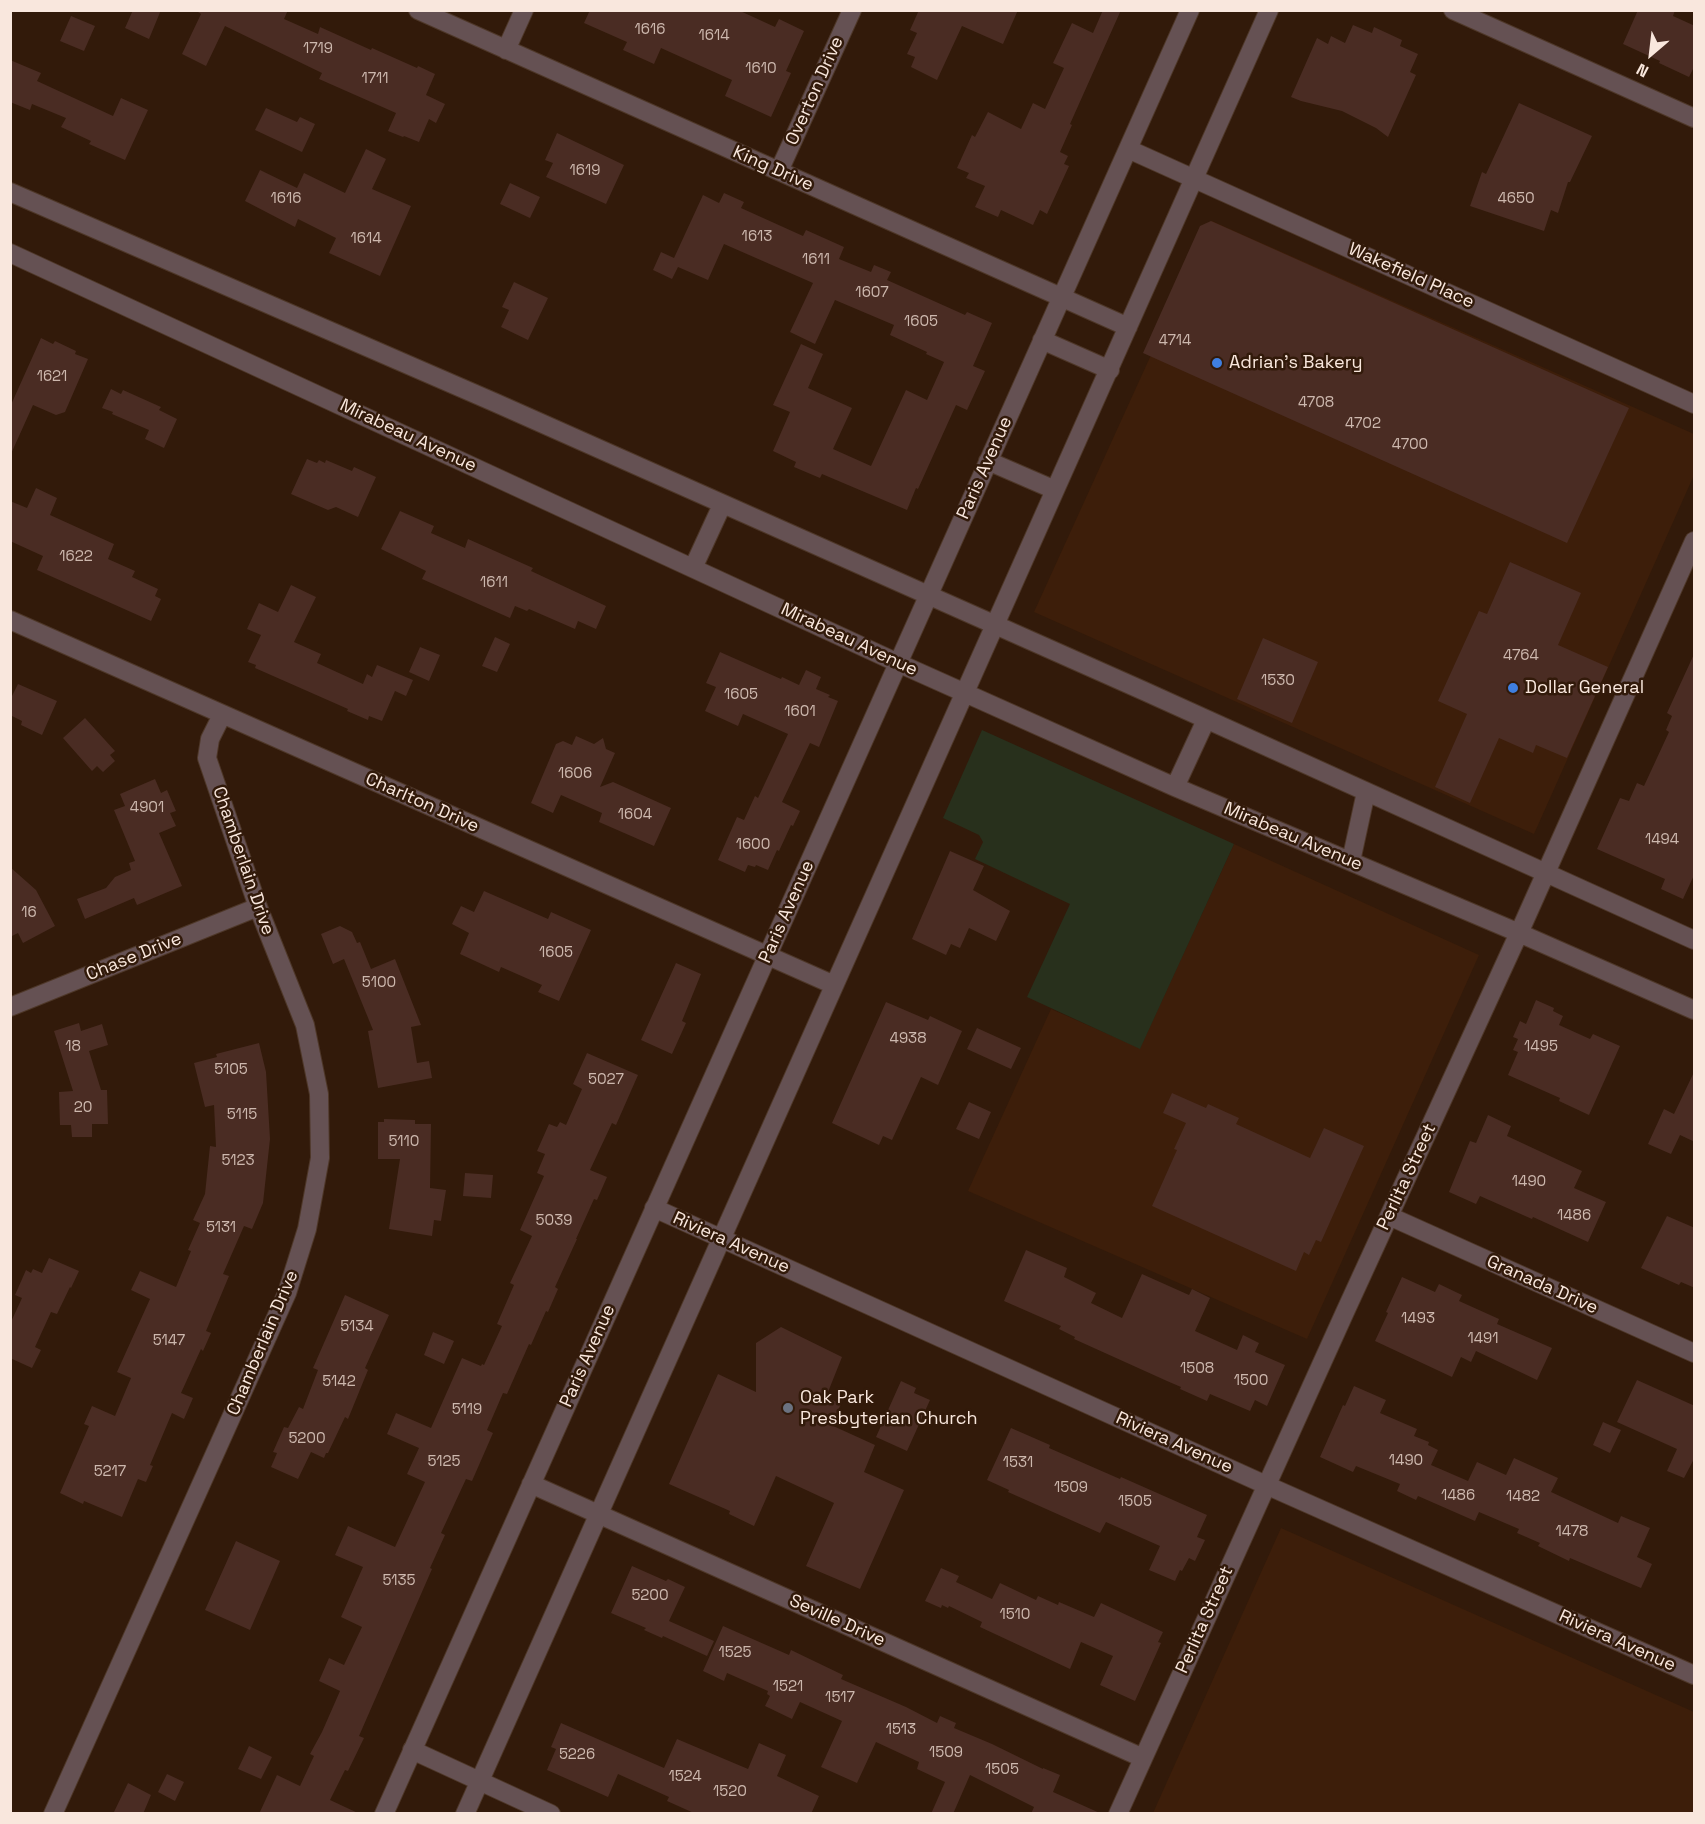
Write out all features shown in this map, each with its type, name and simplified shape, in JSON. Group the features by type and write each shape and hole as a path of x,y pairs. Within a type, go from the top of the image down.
{"street":[{"name":"King Drive","path":"418,10 1128,327"},
{"path":"506,50 524,10"},
{"name":"Overton Drive","path":"779,171 852,10"},
{"name":"Paris Avenue","path":"384,1814 1190,10"},
{"path":"465,1814 1269,10"},
{"path":"1453,10 1695,118"},
{"name":"Wakefield Place","path":"1128,149 1695,404"},
{"path":"10,192 496,403 1695,940"},
{"name":"Mirabeau Avenue","path":"10,253 898,663 1175,787 1695,1010"},
{"path":"1042,340 1110,370"},
{"path":"988,461 1055,490"},
{"path":"693,568 722,505"},
{"name":"Perlita Street","path":"1118,1814 1695,541"},
{"name":"Charlton Drive","path":"10,620 834,985"},
{"name":"Chamberlain Drive","path":"53,1814 287,1293 307,1229 320,1158 319,1094 305,1025 258,907 207,759 210,739 222,715"},
{"path":"1175,787 1206,720"},
{"path":"1351,861 1366,792"},
{"name":"Chase Drive","path":"10,1007 258,907"},
{"name":"Riviera Avenue","path":"654,1208 1266,1485 1695,1675"},
{"name":"Granada Drive","path":"1389,1216 1695,1353"},
{"name":"Seville Drive","path":"531,1484 1143,1758"},
{"path":"412,1750 551,1814"}],"shaded area":[{"path":"1212,221 1694,434 1694,475 1534,834 1034,612"},
{"path":"1234,844 1479,955 1307,1339 968,1191 1051,1009 1140,1048"},
{"path":"1281,1528 1694,1712 1694,1813 1153,1813"}],"green space":[{"path":"982,730 1234,844 1140,1049 1027,997 1070,904 975,859 983,842 979,835 943,818"}],"building":[{"path":"133,10 161,10 149,39 125,28"},
{"path":"195,10 288,10 284,19 318,34 320,27 371,50 372,48 435,74 426,95 445,104 436,123 429,119 419,142 403,137 388,131 396,113 319,79 322,73 225,26 206,66 182,54 201,14"},
{"path":"590,10 738,10 775,27 779,19 804,31 786,71 791,73 771,117 725,96 732,80 661,48 654,64 623,50 627,42 584,23"},
{"path":"919,10 1018,10 1003,44 962,26 937,80 911,67 915,57 907,54 917,33 910,30"},
{"path":"1103,10 1121,10 1070,124 1072,125 1060,152 1068,156 1064,164 1069,166 1047,214 1040,210 1033,225 1001,210 998,217 975,207 985,186 966,178 969,173 957,168 972,135 975,137 988,112 1021,129 1033,103 1045,109 1064,68 1053,63 1072,23 1093,33"},
{"path":"1638,10 1675,10 1673,16 1695,26 1695,65 1689,77 1623,44"},
{"path":"71,16 95,26 84,51 60,41"},
{"path":"1353,25 1372,33 1374,27 1402,40 1400,46 1418,54 1410,72 1416,75 1388,137 1376,128 1342,111 1291,97 1317,38 1328,44 1331,36 1345,43"},
{"path":"10,60 41,73 37,81 113,116 121,98 148,110 125,160 89,144 91,141 61,127 66,118 32,104 30,110 10,102"},
{"path":"1519,103 1592,136 1568,182 1558,213 1551,210 1544,231 1470,206 1482,172 1486,174"},
{"path":"266,108 297,122 300,117 315,124 302,152 255,130"},
{"path":"557,133 624,165 606,204 546,177 553,163 545,160"},
{"path":"366,149 386,159 372,189 411,206 380,276 329,253 336,238 298,219 295,227 245,201 260,170 297,188 304,173 345,193"},
{"path":"510,183 540,197 530,218 500,204"},
{"path":"724,193 744,202 741,208 803,236 806,230 844,247 839,259 871,272 874,265 891,272 887,280 965,315 967,312 992,323 973,366 985,371 967,410 956,405 907,510 822,474 820,478 794,467 796,462 773,451 790,412 773,405 801,344 823,354 808,388 852,408 833,449 871,466 906,390 927,400 944,362 890,335 894,325 835,300 815,344 790,332 813,283 724,244 708,280 678,267 672,279 653,270 661,252 674,258 703,195 719,203"},
{"path":"1211,221 1629,408 1567,543 1143,353 1200,226"},
{"path":"514,282 548,298 528,340 501,327 509,310 502,307"},
{"path":"41,338 53,344 55,341 76,351 75,354 88,359 65,412 56,415 33,405 10,456 10,407"},
{"path":"111,389 121,394 123,390 161,407 159,410 177,419 164,448 145,439 149,430 102,408"},
{"path":"307,459 317,463 319,460 325,463 326,460 352,471 354,467 376,477 358,517 336,507 328,510 291,494"},
{"path":"36,488 57,498 50,515 114,544 108,559 135,571 132,577 158,589 155,596 161,599 151,621 37,570 43,556 10,541 10,501 27,508"},
{"path":"400,511 434,526 431,533 465,548 468,539 533,568 531,571 606,606 596,629 578,621 575,629 529,609 527,611 515,606 510,618 422,579 426,571 381,549"},
{"path":"1510,562 1581,593 1558,645 1608,667 1567,758 1536,745 1533,753 1499,738 1470,803 1435,787 1467,714 1438,701 1479,611 1487,614"},
{"path":"291,585 316,597 294,642 321,654 317,663 363,684 367,674 372,677 377,665 413,680 406,696 395,691 382,721 369,716 368,720 347,711 348,709 255,668 256,665 248,662 261,635 247,629 259,603 278,612"},
{"path":"495,637 510,644 497,672 482,666"},
{"path":"1263,638 1318,662 1292,723 1237,699"},
{"path":"420,647 440,655 429,681 409,672"},
{"path":"720,652 799,685 806,670 821,677 816,689 838,701 819,747 810,743 782,802 800,811 768,870 756,865 755,867 748,865 745,872 718,860 737,817 744,820 755,796 758,798 788,734 743,714 738,726 705,711 716,687 706,683"},
{"path":"1695,652 1695,873 1683,899 1661,889 1665,879 1597,849 1620,798 1629,801 1637,783 1644,786 1669,732 1666,730 1672,716 1667,713"},
{"path":"18,684 57,701 42,735 21,725 22,721 10,715 10,700"},
{"path":"85,718 115,751 110,755 115,761 103,772 97,766 92,771 63,738"},
{"path":"576,736 594,744 603,738 606,749 615,753 600,787 613,782 671,808 654,846 599,822 602,813 561,795 553,813 531,803 556,744 563,741 572,745"},
{"path":"155,779 161,793 167,790 176,811 170,813 176,826 159,833 182,886 137,905 134,898 85,919 77,899 106,888 115,877 131,870 129,863 135,861 114,810 125,806 120,794"},
{"path":"950,851 984,866 973,890 1010,911 996,941 969,928 960,948 951,944 946,955 912,939"},
{"path":"10,867 36,890 55,926 23,943 18,933 10,937"},
{"path":"484,891 548,919 551,912 591,930 559,1001 538,992 542,985 501,967 499,972 460,954 469,933 452,924 461,906 474,912"},
{"path":"340,926 352,932 357,943 360,942 371,969 395,959 421,1025 411,1027 417,1063 429,1061 432,1078 378,1088 368,1031 373,1030 344,959 333,964 321,934"},
{"path":"676,963 701,974 682,1021 686,1023 672,1054 641,1040"},
{"path":"1536,1000 1554,1008 1553,1011 1563,1016 1559,1025 1590,1039 1593,1034 1620,1046 1589,1115 1559,1101 1560,1098 1508,1075 1518,1052 1513,1050 1518,1039 1513,1037 1520,1021 1526,1024"},
{"path":"886,1002 928,1020 930,1016 962,1031 938,1085 921,1077 892,1140 883,1136 879,1145 832,1123"},
{"path":"79,1023 81,1031 102,1024 108,1045 89,1051 101,1090 107,1090 108,1124 92,1124 92,1137 72,1137 71,1125 60,1125 59,1092 73,1091 54,1031"},
{"path":"977,1028 1021,1048 1011,1069 967,1049"},
{"path":"259,1043 266,1072 270,1139 263,1203 252,1229 244,1226 223,1274 229,1276 206,1331 211,1333 181,1393 193,1398 184,1419 172,1413 150,1465 153,1466 146,1482 138,1479 122,1517 84,1501 83,1504 60,1493 89,1426 84,1424 92,1406 115,1416 131,1378 117,1372 150,1299 131,1290 140,1271 176,1287 200,1223 193,1220 205,1194 210,1146 216,1147 214,1105 205,1107 194,1063 217,1057 216,1054"},
{"path":"587,1053 638,1075 616,1125 612,1123 590,1170 607,1177 597,1200 594,1199 555,1287 558,1289 548,1312 546,1311 531,1345 529,1344 507,1394 503,1393 487,1430 493,1433 472,1481 466,1479 441,1533 445,1535 430,1568 432,1569 359,1736 364,1738 348,1771 345,1770 330,1800 360,1814 259,1814 277,1775 300,1786 314,1756 310,1754 340,1691 319,1681 329,1658 344,1665 362,1627 341,1617 363,1567 335,1555 348,1526 395,1547 425,1482 407,1474 419,1448 387,1434 396,1413 431,1428 462,1358 481,1366 484,1365 502,1326 497,1324 514,1285 510,1283 532,1236 520,1230 544,1176 537,1173 545,1154 537,1151 549,1124 557,1127 560,1122 566,1125 582,1089 573,1084"},
{"path":"1695,1070 1695,1142 1680,1135 1671,1154 1648,1144 1664,1109 1674,1114"},
{"path":"1172,1093 1206,1108 1208,1104 1239,1118 1236,1124 1310,1158 1324,1128 1364,1146 1321,1242 1316,1240 1309,1255 1304,1252 1296,1271 1152,1206 1177,1150 1174,1149 1186,1123 1163,1113"},
{"path":"969,1102 991,1112 979,1139 956,1129"},
{"path":"1488,1115 1511,1126 1507,1136 1582,1171 1574,1188 1606,1202 1588,1242 1480,1196 1476,1204 1449,1192 1470,1141 1476,1143"},
{"path":"384,1119 415,1120 415,1124 431,1124 430,1188 446,1190 441,1221 434,1220 432,1236 389,1229 400,1159 378,1159 378,1122 384,1122"},
{"path":"465,1173 493,1175 491,1198 463,1196"},
{"path":"1667,1216 1695,1228 1695,1288 1681,1282 1679,1285 1641,1268"},
{"path":"1026,1250 1067,1268 1064,1277 1096,1293 1091,1303 1122,1318 1142,1274 1189,1295 1192,1289 1210,1298 1195,1331 1237,1350 1243,1335 1259,1343 1255,1352 1285,1365 1267,1406 1255,1400 1250,1411 1210,1394 1207,1401 1074,1339 1075,1337 1059,1329 1061,1326 1004,1301"},
{"path":"49,1258 79,1271 57,1314 51,1312 35,1347 41,1350 32,1368 10,1358 10,1324 22,1298 15,1295 26,1270 31,1273 33,1269 42,1273"},
{"path":"1402,1277 1435,1292 1439,1284 1462,1295 1459,1301 1499,1319 1497,1324 1552,1348 1537,1380 1476,1351 1471,1362 1461,1357 1452,1377 1375,1341"},
{"path":"345,1295 389,1315 365,1368 368,1370 348,1419 345,1417 324,1458 311,1452 298,1479 271,1467 277,1453 273,1452 284,1427 288,1428 299,1407 303,1409 318,1370 313,1368"},
{"path":"781,1327 842,1357 826,1397 841,1404 831,1425 875,1445 864,1472 904,1490 860,1589 806,1566 834,1503 776,1476 754,1526 729,1514 730,1511 669,1484 718,1374 756,1392 756,1343"},
{"path":"433,1332 454,1341 444,1364 424,1355"},
{"path":"1637,1380 1695,1406 1695,1457 1684,1478 1667,1471 1677,1449 1617,1422"},
{"path":"901,1381 916,1388 914,1393 930,1400 907,1451 876,1437"},
{"path":"1354,1386 1386,1400 1380,1413 1417,1429 1414,1436 1429,1442 1428,1445 1438,1450 1431,1465 1468,1481 1477,1462 1506,1475 1514,1458 1558,1478 1551,1492 1618,1523 1621,1516 1650,1528 1637,1557 1652,1564 1641,1588 1570,1558 1569,1561 1538,1546 1540,1543 1517,1533 1519,1529 1479,1512 1475,1521 1418,1496 1416,1500 1397,1491 1400,1484 1356,1466 1353,1472 1320,1457"},
{"path":"1603,1422 1621,1430 1610,1453 1593,1445"},
{"path":"1011,1428 1050,1445 1049,1448 1207,1515 1197,1537 1205,1540 1195,1561 1189,1558 1175,1581 1149,1570 1160,1546 1106,1522 1100,1533 1008,1492 1009,1490 987,1480"},
{"path":"236,1541 280,1561 250,1630 205,1610"},
{"path":"632,1566 685,1587 669,1621 714,1641 707,1656 644,1630 646,1628 611,1613"},
{"path":"941,1568 959,1576 956,1582 992,1599 1000,1583 1036,1600 1038,1596 1058,1605 1059,1602 1094,1617 1101,1603 1163,1632 1158,1642 1161,1643 1135,1701 1100,1685 1113,1656 1081,1642 1070,1669 980,1627 982,1622 949,1606 948,1608 942,1605 941,1608 925,1601"},
{"path":"723,1626 789,1655 791,1650 843,1675 841,1679 937,1723 940,1716 956,1723 954,1728 1060,1775 1053,1792 1102,1814 1031,1814 1034,1807 970,1775 953,1814 931,1814 945,1782 917,1769 919,1762 876,1742 857,1783 821,1767 842,1721 800,1702 792,1719 765,1706 770,1696 767,1694 768,1691 727,1673 724,1681 703,1671"},
{"path":"561,1723 664,1768 677,1739 748,1769 759,1743 786,1755 777,1776 819,1796 811,1814 696,1814 667,1801 669,1797 618,1774 608,1797 547,1770 556,1749 551,1747"},
{"path":"249,1746 272,1757 261,1779 238,1769"},
{"path":"167,1774 184,1782 175,1801 158,1792"},
{"path":"128,1783 151,1795 143,1814 113,1814"}],"place":[{"name":"Adrian's Bakery","path":"1217,363"},
{"name":"Dollar General","path":"1513,688"},
{"name":"Oak Park Presbyterian Church","path":"788,1408"}]}
